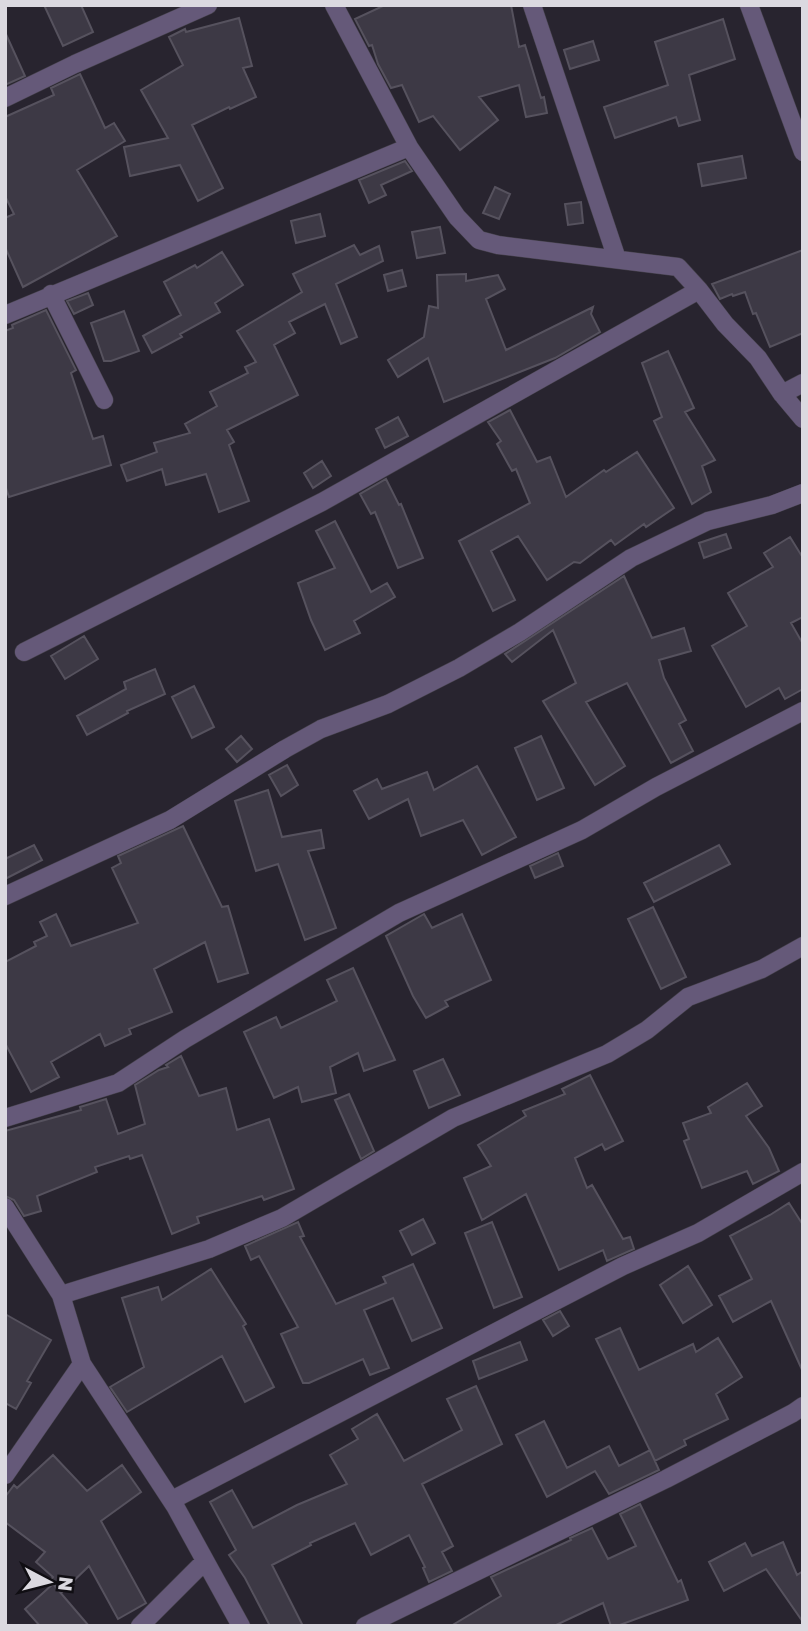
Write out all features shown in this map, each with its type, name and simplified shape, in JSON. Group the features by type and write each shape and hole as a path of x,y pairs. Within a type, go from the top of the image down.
{"street":[{"path":"5,98 208,5"},
{"path":"334,5 409,147 457,216 479,240 498,245 678,267 725,324 758,358 803,419"},
{"path":"533,5 617,259"},
{"path":"749,5 803,152"},
{"path":"5,315 409,147"},
{"path":"24,652 322,502 699,290"},
{"path":"51,294 104,400"},
{"path":"782,394 803,383"},
{"path":"5,896 170,820 321,729 388,704 459,668 520,632 631,558 708,521 772,505 803,493"},
{"path":"5,1118 118,1083 185,1039 398,913 582,830 656,787 803,711"},
{"path":"61,1295 209,1249 282,1218 453,1118 607,1054 647,1030 688,997 762,969 803,946"},
{"path":"172,1500 623,1266 698,1233 803,1172"},
{"path":"5,1207 61,1295 82,1364 172,1500 241,1626"},
{"path":"5,1475 82,1364"},
{"path":"365,1626 666,1479 803,1406"},
{"path":"139,1626 205,1561"}],"building":[{"path":"44,5 81,5 93,32 63,46"},
{"path":"385,5 511,5 519,47 525,45 547,113 526,117 519,85 479,97 498,120 460,150 433,116 419,122 402,85 391,88 378,64 372,45 369,46 355,19"},
{"path":"239,18 252,66 243,68 256,97 192,125 223,188 198,201 180,165 130,176 124,147 168,138 141,90 183,65 169,37 185,29 186,32"},
{"path":"723,19 735,59 689,75 700,120 679,126 676,117 615,138 604,107 668,85 655,42"},
{"path":"5,32 25,76 5,85"},
{"path":"593,41 599,60 570,69 564,50"},
{"path":"80,74 105,128 114,123 125,141 77,170 117,236 23,287 5,247 5,218 14,214 5,196 5,117 54,95 51,88"},
{"path":"742,156 746,178 702,186 698,164"},
{"path":"405,161 412,171 381,185 386,195 369,203 359,180"},
{"path":"495,187 510,194 499,219 483,213"},
{"path":"581,202 583,223 568,225 565,204"},
{"path":"320,214 325,236 296,243 291,221"},
{"path":"440,227 445,253 417,258 412,232"},
{"path":"354,245 360,255 379,246 383,261 336,284 357,337 341,344 325,304 289,322 295,333 274,345 298,395 227,430 234,442 229,445 249,501 219,512 206,474 166,485 162,469 127,481 121,465 157,452 154,443 190,433 185,424 217,406 210,392 248,373 245,367 256,362 237,331 302,292 293,274"},
{"path":"803,250 803,333 770,347 745,292 720,299 712,284"},
{"path":"222,252 243,285 215,303 220,312 152,353 143,336 181,315 164,282 195,265 197,268"},
{"path":"402,270 406,286 388,291 384,275"},
{"path":"466,274 466,281 498,275 505,289 486,299 506,350 593,307 591,314 600,332 555,358 444,402 428,358 398,377 388,360 424,337 429,306 438,308 437,275"},
{"path":"88,293 93,305 74,314 67,301"},
{"path":"46,310 76,370 71,373 93,439 103,436 111,465 9,497 5,485 5,331 13,328 12,325"},
{"path":"124,311 139,351 104,361 91,323"},
{"path":"668,351 694,408 685,412 715,460 702,466 711,492 692,504 654,421 662,417 642,363"},
{"path":"510,410 537,462 550,457 566,497 604,470 606,472 637,452 674,508 646,527 644,524 615,545 611,540 580,563 574,562 547,580 518,536 491,551 515,600 493,611 459,541 530,503 516,469 512,471 497,444 501,441 488,422"},
{"path":"398,417 408,436 385,448 376,429"},
{"path":"322,461 331,476 313,488 304,473"},
{"path":"386,479 399,505 401,504 423,558 398,568 375,512 371,514 360,494"},
{"path":"335,521 371,592 387,583 395,597 354,621 360,633 325,650 298,583 335,568 316,531"},
{"path":"726,534 731,548 704,558 699,543"},
{"path":"790,537 803,558 803,617 791,623 803,644 803,689 785,699 779,688 746,707 712,646 747,626 728,593 773,567 764,553"},
{"path":"624,576 652,638 684,628 691,651 659,660 664,678 686,720 679,724 693,751 671,763 627,683 586,702 625,766 595,785 543,701 576,683 553,630 512,662 505,654"},
{"path":"84,636 98,659 65,679 51,656"},
{"path":"155,669 165,694 127,711 128,713 87,735 77,716 126,689 124,682"},
{"path":"194,686 214,727 192,738 172,697"},
{"path":"241,736 252,749 237,762 226,749"},
{"path":"541,736 564,788 537,800 515,748"},
{"path":"287,765 298,785 281,796 269,775"},
{"path":"477,766 516,837 482,855 463,820 421,836 408,799 369,819 354,791 377,779 382,789 427,772 434,790"},
{"path":"268,790 282,837 321,830 324,848 308,851 336,928 305,940 278,864 256,871 235,801"},
{"path":"183,826 222,907 228,906 248,973 218,982 205,942 154,969 172,1012 129,1029 131,1034 105,1046 100,1034 51,1062 59,1077 31,1092 5,1043 5,962 36,946 34,942 47,936 40,922 56,914 71,946 138,923 112,868 121,863 118,856"},
{"path":"34,845 42,860 5,879 5,859"},
{"path":"719,845 730,864 654,902 644,883"},
{"path":"558,853 563,866 535,878 530,866"},
{"path":"653,907 686,977 661,989 628,919"},
{"path":"424,914 432,928 462,914 491,980 445,1001 448,1006 426,1018 386,936"},
{"path":"353,968 395,1060 364,1071 358,1053 330,1067 336,1093 302,1102 298,1087 274,1098 244,1032 276,1017 281,1028 337,1001 327,980"},
{"path":"181,1056 199,1096 226,1088 237,1130 269,1119 294,1189 264,1200 262,1196 197,1217 199,1223 172,1234 142,1155 130,1159 129,1156 95,1167 97,1172 37,1196 41,1211 24,1216 14,1200 5,1196 5,1131 81,1110 80,1107 106,1099 118,1134 145,1124 135,1085 168,1067 166,1065"},
{"path":"443,1059 460,1095 429,1108 414,1071"},
{"path":"590,1075 623,1141 605,1150 602,1144 575,1158 587,1188 592,1185 623,1239 630,1237 634,1249 607,1261 603,1250 559,1270 526,1194 482,1220 464,1178 491,1166 478,1145 526,1116 523,1111 565,1094 562,1089"},
{"path":"747,1083 762,1106 746,1116 769,1148 779,1171 753,1184 747,1171 702,1188 684,1141 689,1139 683,1123 711,1113 708,1107"},
{"path":"349,1094 374,1151 361,1159 335,1100"},
{"path":"789,1203 803,1225 803,1372 771,1301 733,1322 719,1296 752,1279 730,1236"},
{"path":"423,1219 435,1243 412,1255 400,1231"},
{"path":"298,1222 304,1236 300,1237 336,1304 386,1283 383,1277 413,1264 442,1328 412,1341 393,1298 364,1310 389,1368 370,1375 363,1359 309,1383 303,1383 281,1334 298,1327 259,1256 251,1260 245,1246"},
{"path":"492,1222 522,1297 494,1308 465,1233"},
{"path":"688,1266 712,1305 683,1323 660,1285"},
{"path":"211,1269 246,1324 243,1326 274,1387 245,1402 222,1356 127,1412 110,1387 144,1367 122,1298 158,1287 162,1300"},
{"path":"560,1311 569,1326 553,1336 543,1320"},
{"path":"5,1314 51,1340 27,1381 31,1383 16,1409 5,1403"},
{"path":"620,1328 639,1370 693,1344 696,1352 718,1338 742,1377 716,1394 728,1419 684,1440 686,1445 655,1461 596,1339"},
{"path":"520,1342 527,1360 479,1379 473,1361"},
{"path":"476,1386 502,1444 422,1484 453,1546 442,1552 452,1571 429,1582 423,1568 425,1567 409,1535 371,1555 355,1523 310,1543 311,1545 272,1565 303,1626 270,1626 245,1578 229,1555 236,1550 210,1502 232,1490 253,1528 297,1505 347,1484 330,1455 358,1439 352,1429 377,1414 404,1461 462,1430 447,1399"},
{"path":"544,1421 567,1468 609,1446 619,1466 650,1450 659,1470 609,1494 595,1471 547,1497 516,1435"},
{"path":"53,1455 87,1491 122,1465 141,1492 101,1521 146,1603 118,1619 89,1566 62,1592 50,1580 53,1577 36,1562 45,1552 5,1522 5,1497 14,1485 17,1488"},
{"path":"640,1504 678,1582 681,1580 688,1600 617,1626 611,1626 603,1603 554,1626 451,1626 501,1596 491,1577 592,1528 608,1559 636,1546 620,1514"},
{"path":"783,1542 797,1575 803,1571 803,1622 766,1569 724,1591 709,1562 745,1543 752,1556"},
{"path":"53,1584 89,1626 40,1626 25,1609"}]}
